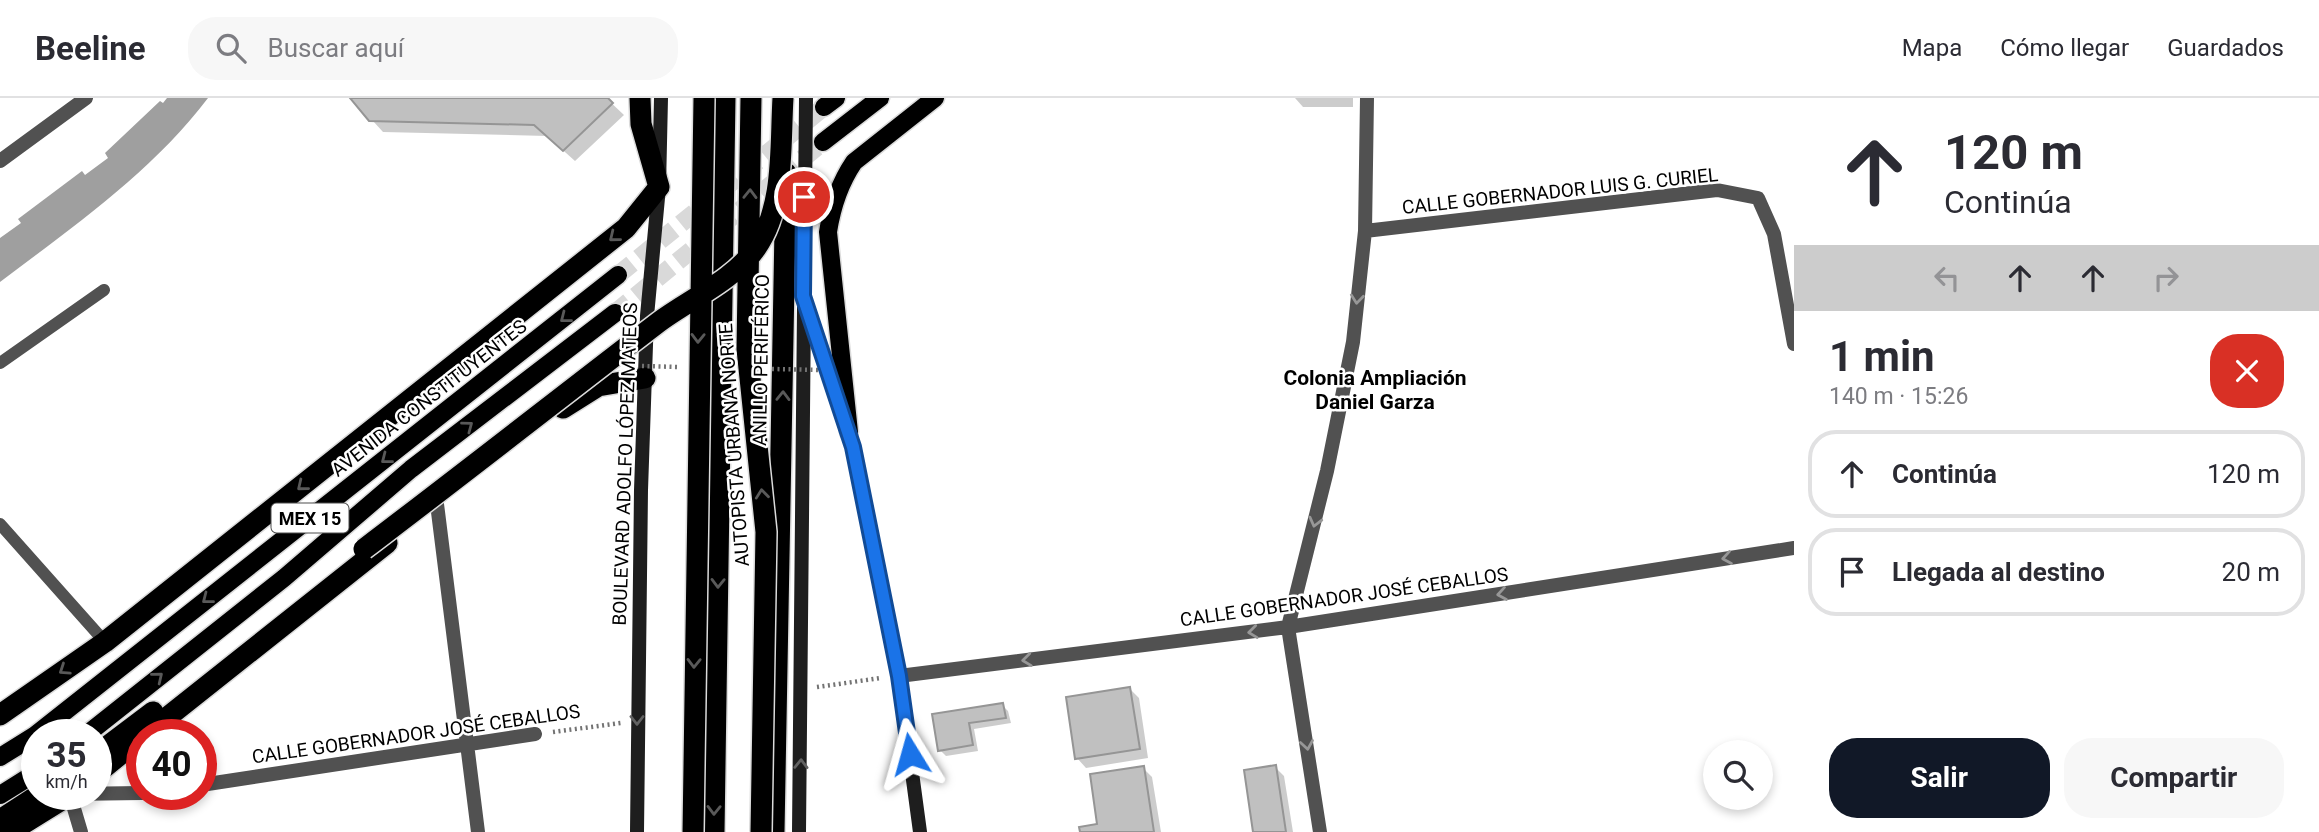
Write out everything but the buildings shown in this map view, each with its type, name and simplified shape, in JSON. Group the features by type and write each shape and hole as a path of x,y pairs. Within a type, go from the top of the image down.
{"highway":[{"path":"0,715 105,642 615,236 659,187 640,124 640,98"},
{"name":"AUTOPISTA URBANA NORTE","path":"693,832 704,98"},
{"name":"ANILLO PERIFÉRICO","path":"714,832 726,98"},
{"name":"AUTOPISTA URBANA NORTE","path":"751,98 747,349 766,532 761,832"},
{"path":"112,743 663,319 733,271 756,249 768,224 777,192 785,98"},
{"name":"ANILLO PERIFÉRICO","path":"774,832 785,98"},
{"path":"165,719 437,504 584,393 612,381 645,379"},
{"path":"112,761 126,750"},
{"path":"0,820 21,806"},
{"path":"10,832 46,810"}],"main road":[{"name":"BOULEVARD ADOLFO LÓPEZ MATEOS","path":"637,832 645,379 659,187 661,98"},
{"path":"799,832 803,689 806,98"},
{"path":"823,142 880,98"},
{"path":"920,832 899,676 849,432 828,232 832,209 845,174 854,162 934,98"},
{"name":"AVENIDA CONSTITUYENTES","path":"0,757 34,736 618,275"},
{"path":"803,296 849,432"},
{"name":"MEX 15","path":"106,719 284,578 411,470 615,313"},
{"path":"0,795 21,782"}],"street":[{"path":"0,161 86,98"},
{"path":"1320,832 1288,627 1327,471 1348,368 1365,231 1367,98"},
{"name":"CALLE GOBERNADOR LUIS G. CURIEL","path":"1365,231 1717,190 1758,198 1774,234 1794,344"},
{"path":"437,504 478,832"},
{"name":"CALLE GOBERNADOR JOSÉ CEBALLOS","path":"899,676 1288,627 1794,548"},
{"name":"CALLE GOBERNADOR JOSÉ CEBALLOS","path":"217,783 535,734"},
{"path":"74,810 81,832"}],"lane":[{"path":"0,363 104,290"},
{"path":"0,524 105,642"}],"path":[{"path":"803,689 899,676"},
{"name":"CALLE GOBERNADOR JOSÉ CEBALLOS","path":"535,734 637,721"}],"shaded area":[{"path":"167,98 208,98 162,150 111,197 0,282 0,238 21,223 18,219 82,171 85,175 108,158 105,153 160,101 163,103"}],"tunnel":[{"path":"618,275 824,107"},
{"path":"615,313 823,142"}],"district":[{"name":"Colonia Ampliación Daniel Garza","path":"1375,390"}],"route":[{"path":"804,197 803,296 853,447 899,676 910,754"}]}
